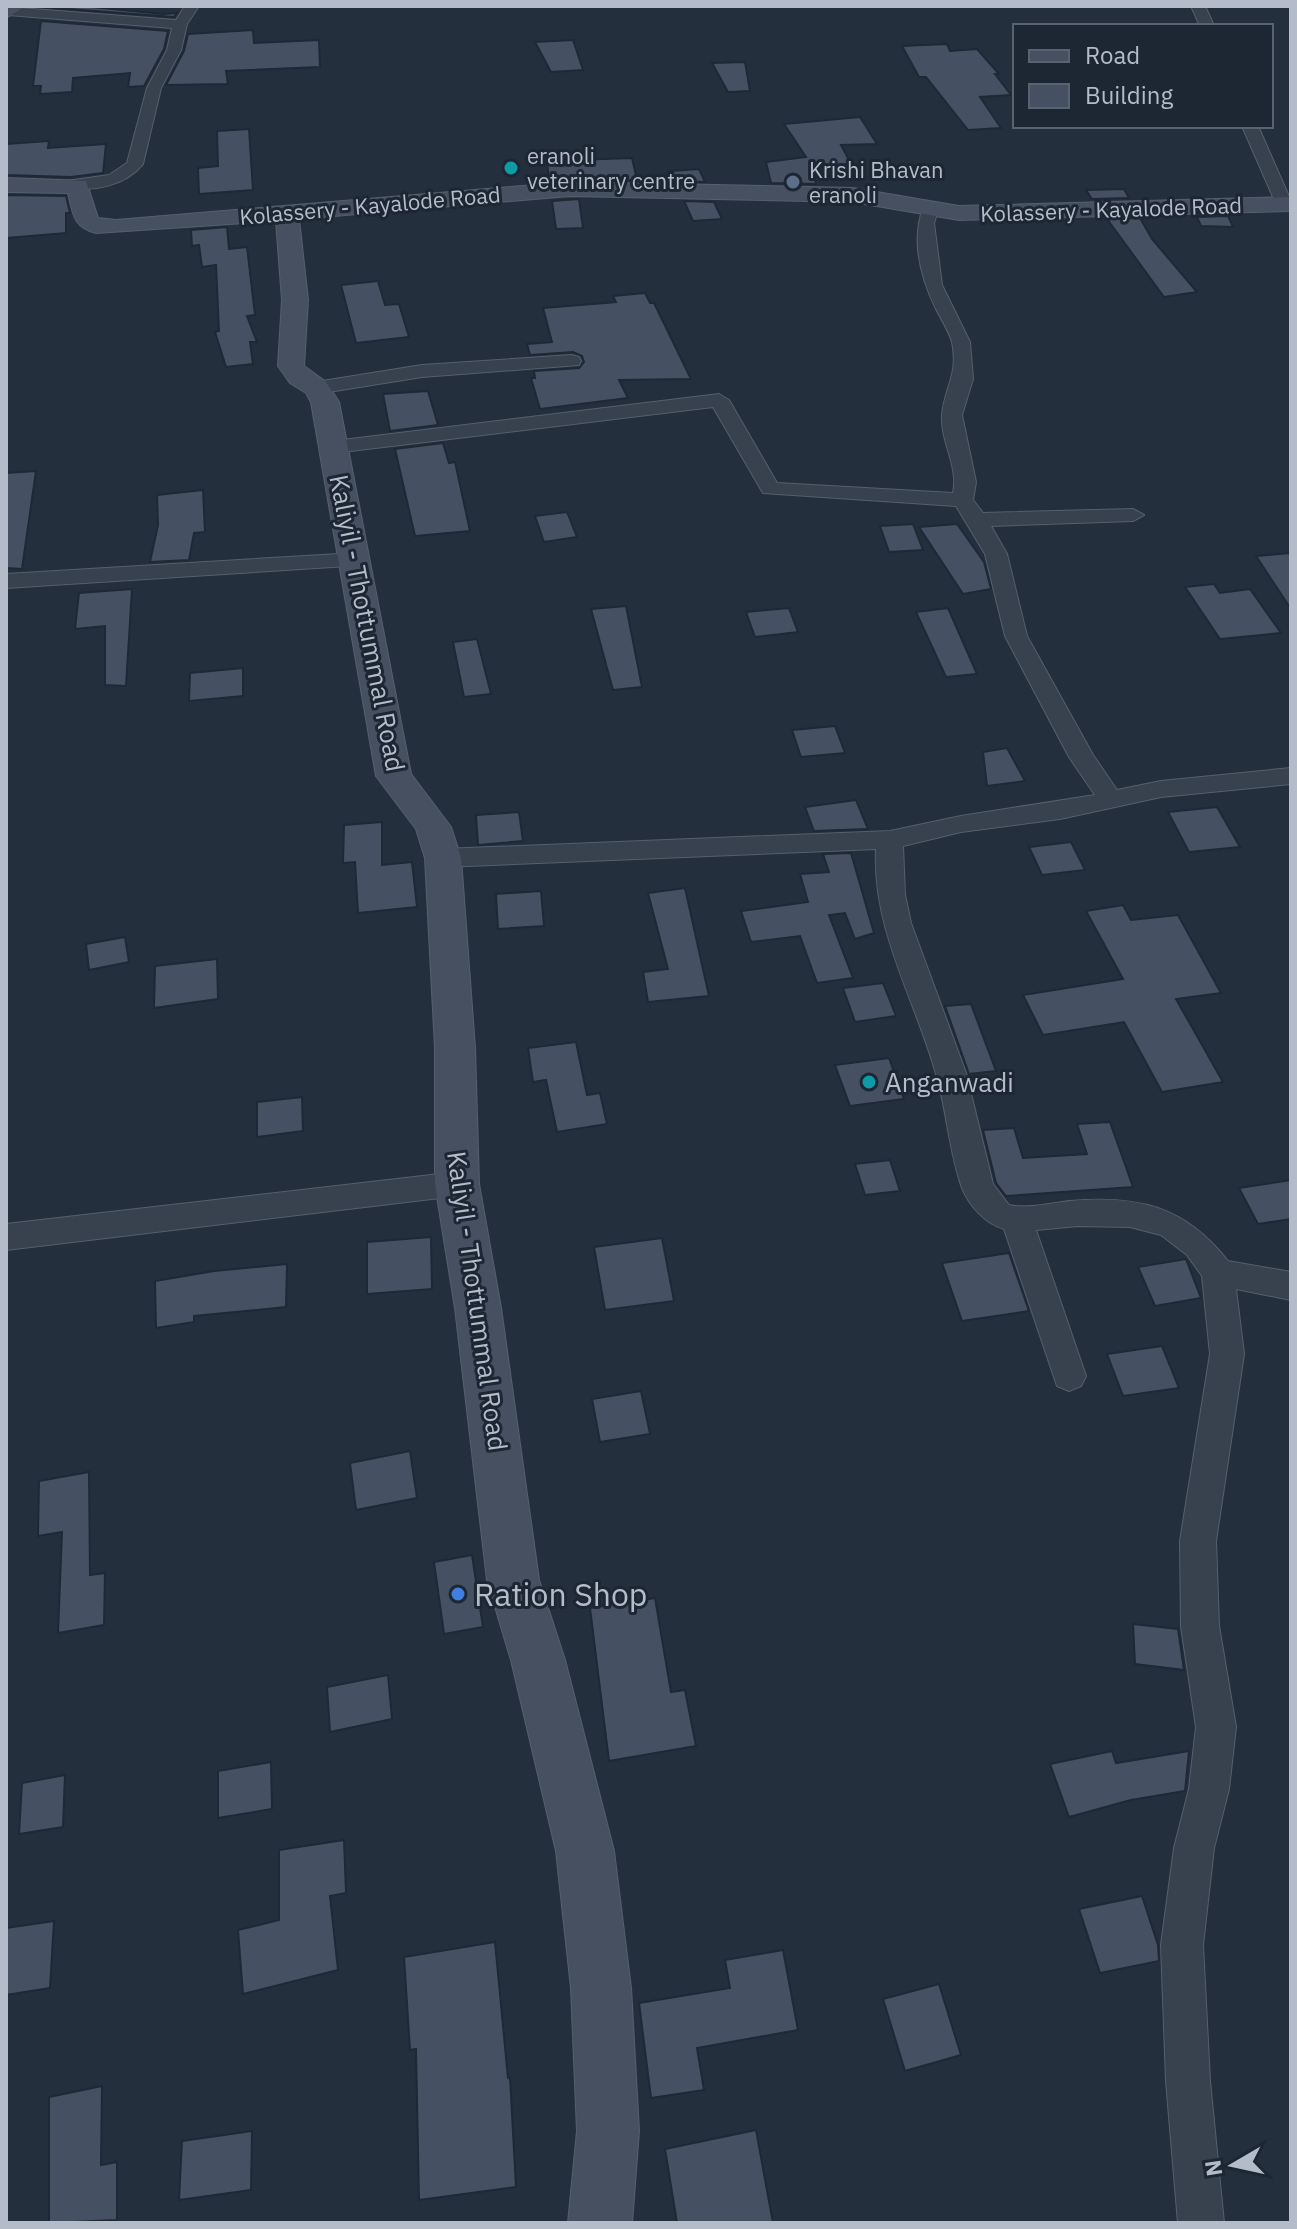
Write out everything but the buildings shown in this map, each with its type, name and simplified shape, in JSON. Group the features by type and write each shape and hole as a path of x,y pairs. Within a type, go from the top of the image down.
{"main road":[{"path":"6,185 73,184"},
{"name":"Kolassery - Kayalode Road","path":"73,184 81,188 87,222 96,226 570,189 853,195 977,212 1288,204"},
{"name":"Kaliyil - Thottummal Road","path":"287,211 295,300 291,366 299,377 316,388 325,402 394,776 433,827 443,858 455,1048 457,1184 478,1308 513,1580 538,1660 585,1851 601,1988 608,2131 600,2223"}],"street":[{"path":"73,184 114,180 127,174 135,164 150,100 174,50 180,24 192,6"},
{"path":"10,10 180,24"},
{"path":"1251,128 1288,204"},
{"path":"931,208 926,223 933,285 961,342 963,379 952,415 966,482 962,500 996,554 1016,636 1073,744 1110,799"},
{"path":"316,388 422,371 572,361"},
{"path":"334,447 456,430 596,418 719,400 770,489 962,500"},
{"path":"977,520 1133,515"},
{"path":"6,581 356,560"},
{"path":"443,858 890,840 961,824 1060,811 1161,789 1291,776"},
{"path":"890,840 887,864 890,901 947,1061 978,1188 999,1215 1017,1219 1078,1213 1130,1214 1171,1225 1198,1246 1218,1272 1227,1354 1198,1541 1200,1626 1216,1727 1209,1789 1194,1848 1182,1945 1188,2081 1201,2223"},
{"path":"6,1237 457,1184"},
{"path":"1017,1219 1069,1376"},
{"path":"1218,1272 1291,1286"}],"place":[{"name":"eranoli veterinary centre","path":"511,168"},
{"name":"Krishi Bhavan eranoli","path":"793,182"},
{"name":"Anganwadi","path":"869,1082"},
{"name":"Ration Shop","path":"458,1594"}]}
